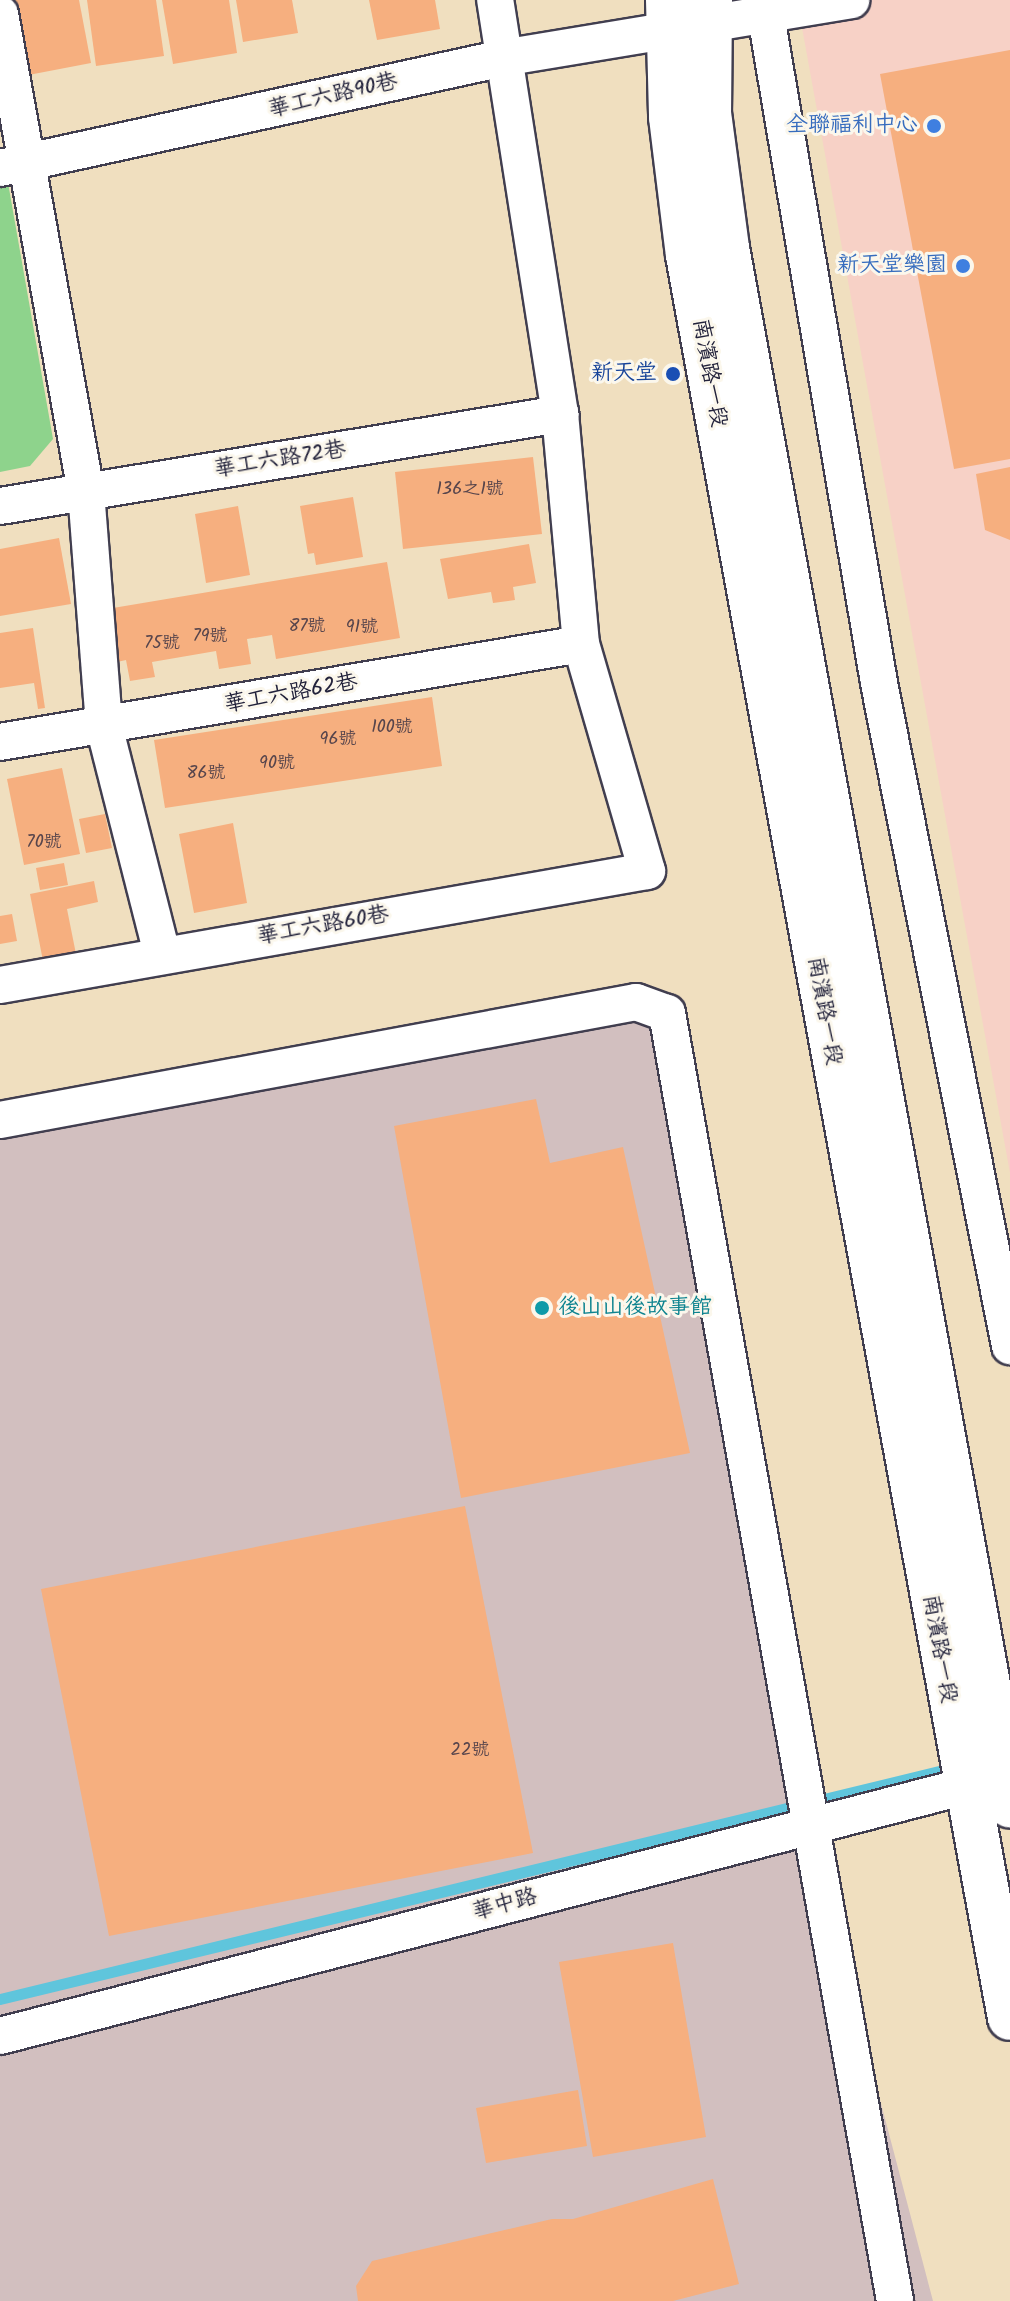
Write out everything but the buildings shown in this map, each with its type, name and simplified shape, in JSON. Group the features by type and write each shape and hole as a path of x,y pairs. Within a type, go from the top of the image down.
{"main road":[{"name":"南濱路一段","path":"710,11 709,113 727,248 997,1786 1010,2018"},
{"name":"南濱路一段","path":"668,15 688,255 997,1786"}],"street":[{"path":"495,0 508,57 560,414 581,644"},
{"name":"華工六路90巷","path":"14,166 508,57 668,15 710,11 766,16 851,0"},
{"path":"0,14 14,166 86,491 104,726 162,953"},
{"path":"766,16 879,683 1010,1346"},
{"name":"華工六路72巷","path":"0,506 560,414"},
{"name":"華工六路62巷","path":"0,742 581,644"},
{"name":"華工六路60巷","path":"0,985 162,953 647,871 581,644"},
{"path":"0,1120 636,1002 667,1013 808,1826 895,2301"},
{"name":"華中路","path":"0,2036 808,1826 997,1786"}],"shaded area":[{"path":"797,0 1010,0 1010,1173"},
{"path":"667,1013 808,1826 933,2301 0,2301 0,1120"}],"green space":[{"path":"7,177 53,439 30,466 0,472 0,178"}],"waterway":[{"path":"0,1999 956,1767"}],"place":[{"name":"全聯福利中心","path":"934,126"},
{"name":"新天堂樂園","path":"963,266"},
{"name":"新天堂","path":"673,374"},
{"name":"後山山後故事館","path":"542,1308"}]}
